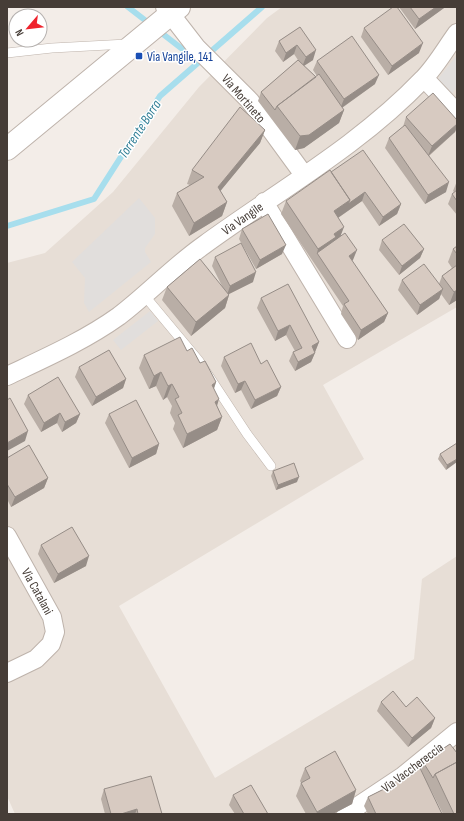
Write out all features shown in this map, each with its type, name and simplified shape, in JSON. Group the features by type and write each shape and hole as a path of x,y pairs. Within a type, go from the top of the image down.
{"street":[{"path":"7,149 172,10"},
{"name":"Via Mortineto","path":"172,10 196,47 250,100 304,175"},
{"name":"Via Vangile","path":"7,376 82,340 118,317 202,246 375,124 424,78 457,33"},
{"path":"424,78 457,113"},
{"path":"264,202 347,339"},
{"name":"Via Catalani","path":"7,536 52,617 55,632 51,644 36,659 7,673"},
{"name":"Via Vacchereccia","path":"346,814 403,776 457,732"}],"lane":[{"path":"7,53 52,48 133,44"},
{"path":"144,295 199,361 247,434 271,466"}],"shaded area":[{"path":"282,7 457,7 457,307 323,385 364,459 119,606 215,778 414,659 422,579 457,556 457,814 15,814 7,796 7,263 45,253 113,192 199,87 267,18"},
{"path":"457,55 457,87 451,95 435,83"},
{"path":"139,198 155,218 155,234 145,248 145,252 151,262 89,312 84,303 85,278 72,262"},
{"path":"150,311 158,321 121,350 113,340"}],"building":[{"path":"393,7 397,7 423,43 392,66 364,28"},
{"path":"410,7 436,7 419,19"},
{"path":"300,27 316,50 306,57 297,45 286,53 279,41"},
{"path":"352,36 379,75 344,99 317,61"},
{"path":"298,60 316,77 277,106 275,110 261,92"},
{"path":"319,74 344,110 309,135 300,136 277,106"},
{"path":"433,93 457,120 457,124 432,146 406,117"},
{"path":"240,107 265,130 218,187 227,202 194,223 177,193 204,177 192,170"},
{"path":"405,125 449,182 428,195 389,138"},
{"path":"363,150 401,204 383,217 365,192 348,204 350,200 331,172"},
{"path":"330,170 350,200 334,211 344,227 334,234 336,237 318,249 286,201"},
{"path":"457,190 457,201 452,194"},
{"path":"268,214 286,245 260,260 242,229"},
{"path":"404,224 424,249 402,266 382,240"},
{"path":"345,233 357,250 349,256 388,313 361,330 344,304 349,301 317,253"},
{"path":"241,243 256,272 230,286 215,257"},
{"path":"457,246 457,254 453,249"},
{"path":"200,259 229,295 196,322 167,287"},
{"path":"424,264 443,289 420,305 402,280"},
{"path":"457,265 457,290 454,292 442,276"},
{"path":"288,284 319,342 312,346 315,353 298,362 293,352 302,348 290,325 278,331 261,298"},
{"path":"180,337 187,351 192,348 200,363 205,361 216,382 212,385 219,399 215,402 222,417 187,434 178,415 182,413 175,399 179,397 172,384 168,386 161,372 154,376 144,355"},
{"path":"251,343 261,364 267,360 281,387 255,400 245,381 238,384 224,357"},
{"path":"109,350 126,379 96,397 79,367"},
{"path":"58,377 80,414 65,422 60,413 44,423 28,395"},
{"path":"10,398 28,431 7,443 7,400"},
{"path":"136,400 159,444 132,458 109,414"},
{"path":"457,443 457,459 447,465 440,454"},
{"path":"29,445 48,478 15,497 7,484 7,458"},
{"path":"294,463 299,477 278,485 273,471"},
{"path":"72,527 89,556 58,574 41,545"},
{"path":"393,691 406,707 417,697 435,718 412,738 381,702"},
{"path":"450,744 457,753 457,762 435,774 433,778 423,762"},
{"path":"335,751 356,790 317,812 301,783 310,778 305,768"},
{"path":"457,762 457,814 454,814 435,774"},
{"path":"419,766 442,814 376,814 368,797 388,787"},
{"path":"151,776 162,814 138,814 137,809 121,814 111,814 104,789"},
{"path":"251,785 268,814 244,814 233,795"}],"waterway":[{"path":"128,7 199,62"},
{"name":"Torrente Borra","path":"7,226 94,199 160,96 262,7"}],"place":[{"name":"Via Vangile, 141","path":"139,56"}]}
